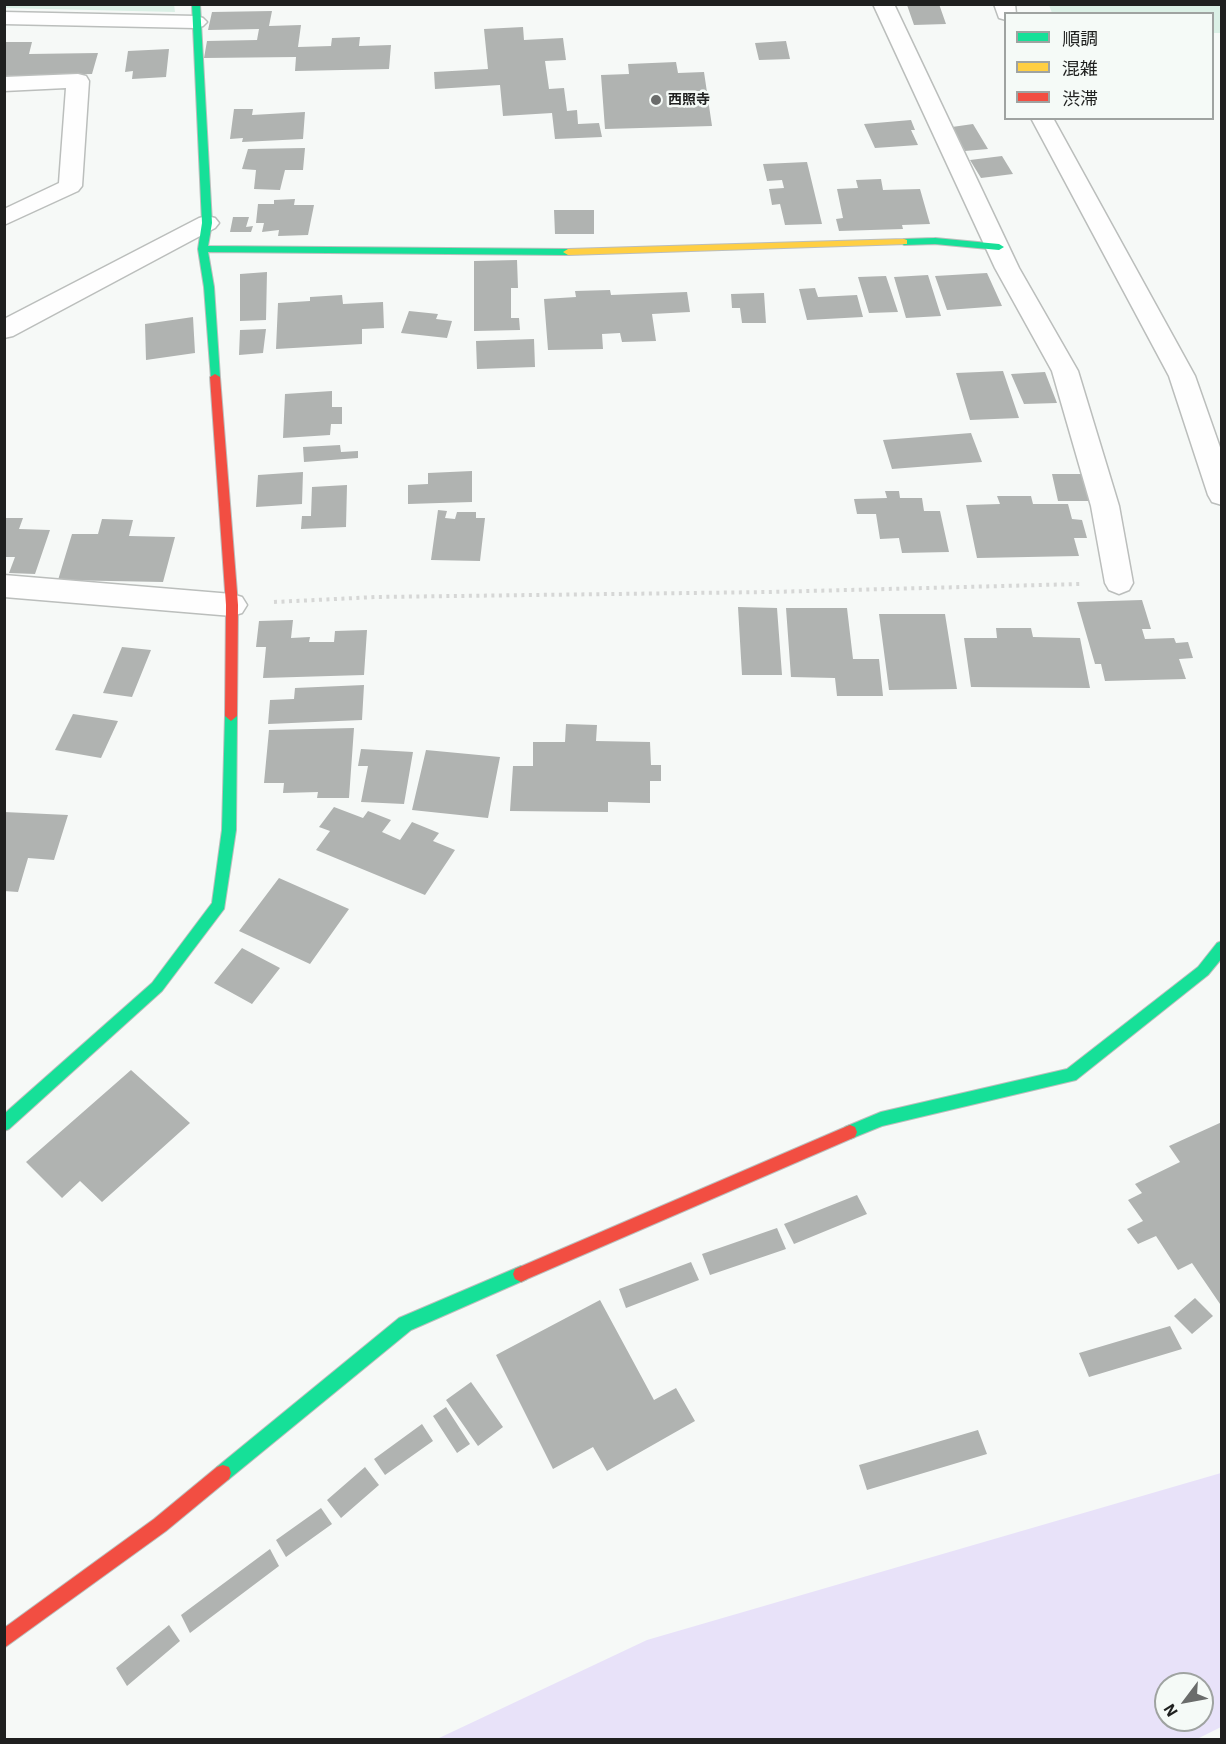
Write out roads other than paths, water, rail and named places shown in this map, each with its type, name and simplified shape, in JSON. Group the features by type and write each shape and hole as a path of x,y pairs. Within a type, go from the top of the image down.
{"street":[{"path":"883,4 1007,268 1065,371 1105,506 1119,583"},
{"path":"4,18 196,13 207,223 203,249 209,287 232,605 229,830 219,905 156,987 4,1124"},
{"path":"4,84 78,81 70,186 4,218"},
{"path":"1043,120 1182,376 1221,495"},
{"path":"4,330 207,223"},
{"path":"203,249 562,252 935,241 999,247"},
{"path":"4,586 232,605"},
{"path":"4,1639 160,1525 405,1324 881,1119 1071,1075 1203,971 1221,946"}],"place":[{"name":"西照寺","path":"656,100"}]}
